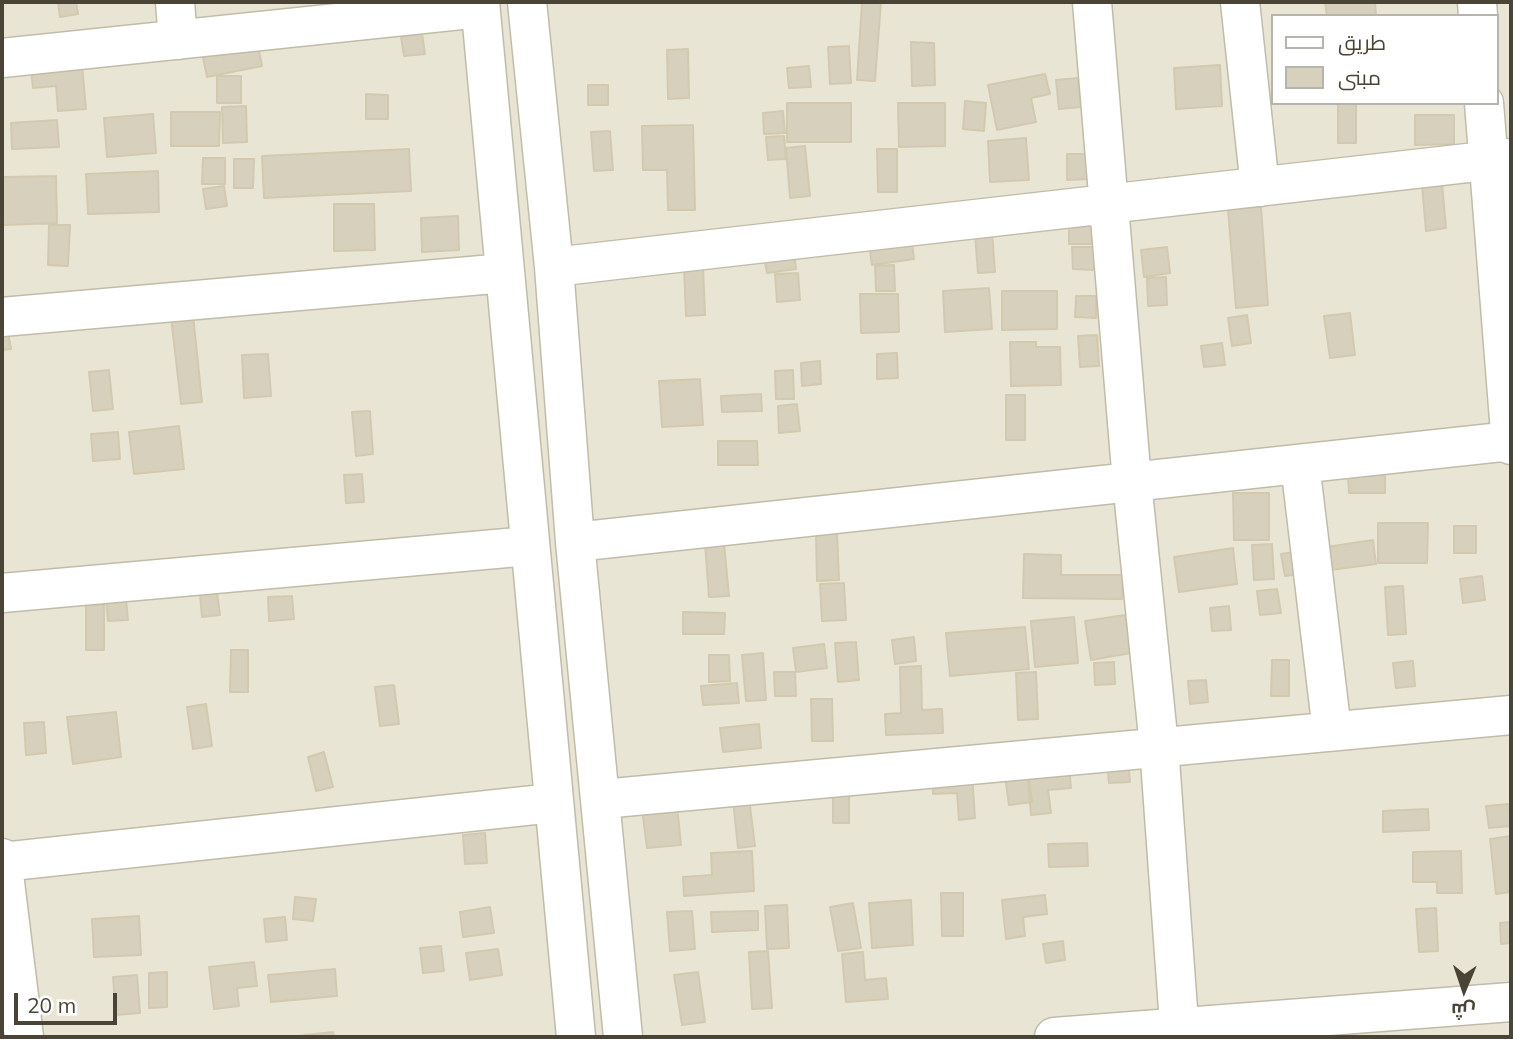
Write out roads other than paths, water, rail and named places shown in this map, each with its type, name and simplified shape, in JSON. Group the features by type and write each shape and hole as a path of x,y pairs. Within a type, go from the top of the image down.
{"street":[{"path":"175,2 178,40"},
{"path":"532,2 575,542 623,1037"},
{"path":"1092,2 1132,482 1159,746 1179,1032"},
{"path":"1240,2 1260,187"},
{"path":"2,58 480,5 576,1037"},
{"path":"575,542 1511,443 1500,159 1486,105"},
{"path":"554,267 1500,159"},
{"path":"2,317 505,273"},
{"path":"1300,464 1332,731"},
{"path":"2,593 529,546"},
{"path":"601,799 1511,715"},
{"path":"24,1037 2,860 553,803"},
{"path":"1054,1037 1179,1032 1511,1002"}]}
